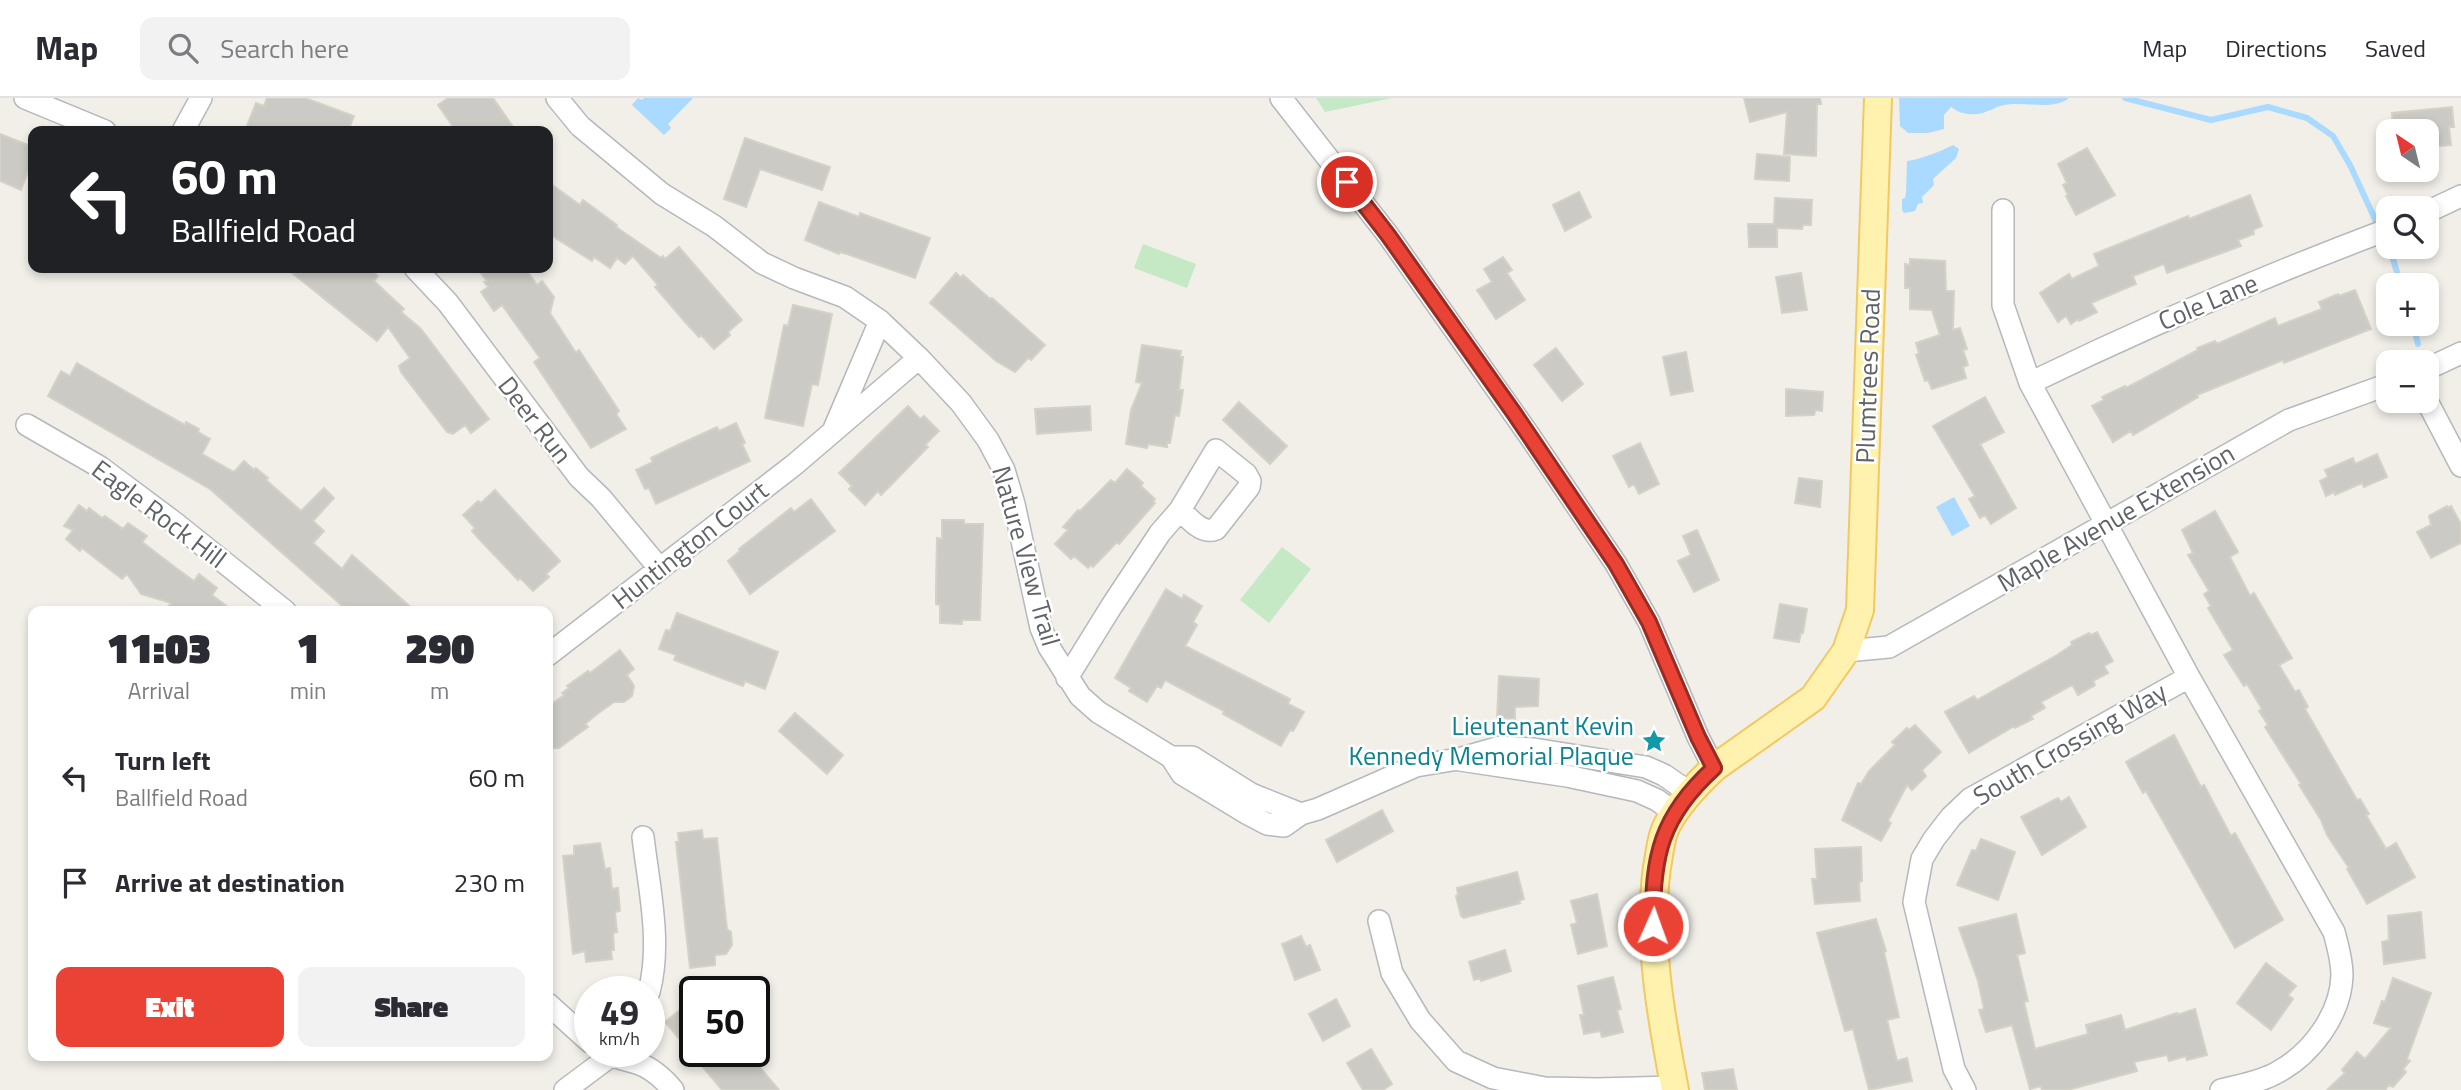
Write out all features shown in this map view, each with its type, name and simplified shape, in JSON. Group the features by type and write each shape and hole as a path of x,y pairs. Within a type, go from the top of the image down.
{"main road":[{"name":"Plumtrees Road","path":"1674,1088 1653,952 1653,900 1661,839 1683,803 1714,768 1813,698 1846,651 1860,610 1878,98"}],"street":[{"path":"25,98 93,126"},
{"path":"186,126 201,98"},
{"name":"Nature View Trail","path":"558,98 580,126 662,194 714,226 762,263 845,297 880,321 919,358 968,412 988,440 1004,470 1014,503 1041,628 1067,678 1080,696 1097,712 1171,757 1182,774 1267,824 1284,826 1301,814 1416,766 1458,760 1500,747 1534,749 1646,768 1664,775 1683,803"},
{"path":"1281,98 1388,235 1616,564 1649,622 1714,768"},
{"path":"2439,206 2461,196"},
{"name":"South Crossing Way","path":"2003,210 2003,305 2030,383 2189,677 2334,932 2341,957 2342,978 2334,1008 2320,1035 2299,1059 2260,1080 2221,1090"},
{"name":"Cole Lane","path":"2030,383 2126,336 2299,263 2376,234"},
{"name":"Deer Run","path":"420,273 448,303 579,477 601,498 660,569"},
{"name":"Huntington Court","path":"832,434 880,321"},
{"path":"2439,363 2461,353"},
{"name":"Huntington Court","path":"553,651 832,434 919,358"},
{"name":"Maple Avenue Extension","path":"1846,651 1889,647 2289,420 2376,389"},
{"path":"2433,413 2461,466"},
{"name":"Eagle Rock Hill","path":"27,425 100,467 279,606"},
{"path":"1067,678 1160,533 1180,510"},
{"name":"South Crossing Way","path":"1965,1090 1954,1069 1914,902 1922,859 1951,817 1970,799 2189,677"},
{"path":"643,837 654,940 653,976"},
{"path":"1378,922 1392,974 1420,1020 1456,1061 1493,1078 1545,1088 1674,1088"},
{"path":"553,1009 574,1028"},
{"path":"565,1090 594,1067"},
{"path":"646,1067 662,1077 673,1090"}],"green space":[{"path":"1316,98 1392,98 1325,112"},
{"path":"1143,244 1196,264 1187,288 1134,268"},
{"path":"1282,547 1311,569 1269,623 1240,600"}],"water":[{"path":"638,98 693,98 668,124 671,128 664,135 632,105"},
{"path":"1899,98 2069,98 2047,105 2004,105 1977,114 1963,113 1951,107 1944,115 1944,129 1928,133 1908,133 1900,126"},
{"path":"1953,145 1959,149 1956,158 1933,179 1934,185 1922,197 1923,203 1918,204 1915,211 1904,213 1902,199 1906,193 1907,161"},
{"path":"1954,497 1970,526 1952,536 1936,507"}],"building":[{"path":"267,98 305,98 354,116 350,126 247,126 256,103 264,106"},
{"path":"448,98 493,98 513,126 453,126 438,105"},
{"path":"1744,98 1820,98 1821,104 1817,104 1816,156 1784,154 1787,112 1750,122"},
{"path":"2452,107 2454,127 2449,127 2451,145 2440,146 2440,119 2392,119 2392,113"},
{"path":"0,134 28,145 28,171 21,190 0,181"},
{"path":"745,138 830,167 822,190 760,169 746,207 724,199"},
{"path":"2087,148 2115,195 2076,215 2066,196 2068,195 2063,185 2067,183 2058,164"},
{"path":"1757,154 1790,157 1789,181 1755,179"},
{"path":"553,186 580,205 583,200 661,258 663,256 665,259 679,247 742,320 714,349 686,323 633,256 625,264 617,258 610,268 594,257 592,261 553,236"},
{"path":"1579,192 1591,217 1565,231 1553,205"},
{"path":"2250,195 2262,226 2253,230 2254,234 2238,240 2241,246 2167,273 2164,264 2133,276 2136,284 2091,303 2097,312 2071,324 2066,316 2058,322 2040,293 2069,274 2072,279 2099,266 2094,254 2188,216 2189,219"},
{"path":"1775,198 1812,200 1811,225 1803,225 1802,229 1777,228 1777,247 1749,247 1748,224 1774,224"},
{"path":"819,202 859,217 860,213 930,238 915,278 847,254 839,254 805,240"},
{"path":"1503,257 1512,270 1507,273 1525,300 1496,319 1477,290 1492,282 1484,269"},
{"path":"1910,259 1945,261 1946,291 1954,291 1953,330 1960,328 1967,349 1963,350 1968,365 1963,367 1966,378 1932,389 1928,380 1925,381 1916,355 1919,353 1916,343 1940,335 1932,310 1910,309 1910,288 1905,288 1905,264 1910,265"},
{"path":"292,273 375,273 378,276 374,281 404,309 401,312 421,329 489,419 471,433 465,425 453,434 447,432 401,372 399,366 410,358 388,327 377,341"},
{"path":"481,273 529,273 537,285 542,281 554,297 550,313 610,397 619,411 616,414 626,429 591,448 534,362 540,358 502,305 494,311 481,292 488,287 484,282 487,281"},
{"path":"956,273 961,278 963,275 992,298 1045,345 1015,372 996,361 930,303"},
{"path":"1801,273 1807,310 1782,313 1776,277"},
{"path":"2355,290 2371,329 2284,363 2283,360 2197,395 2198,397 2133,435 2131,431 2113,442 2092,406 2104,400 2102,397 2125,386 2126,388 2198,350 2197,348 2215,341 2217,344 2275,318 2278,326 2322,309 2319,302"},
{"path":"793,305 832,314 818,385 812,384 803,426 765,418 784,325 788,326"},
{"path":"1142,345 1181,351 1180,357 1183,357 1179,390 1183,390 1179,416 1175,415 1167,447 1148,444 1147,448 1126,444 1131,410 1142,383 1136,382"},
{"path":"1556,348 1583,384 1562,401 1534,365"},
{"path":"1686,352 1693,391 1671,395 1663,357"},
{"path":"77,363 185,425 186,422 199,429 198,432 210,439 202,454 234,472 244,461 268,478 266,480 301,511 324,488 334,498 313,521 324,531 313,543 342,569 352,555 409,606 342,606 210,489 48,396 61,371 70,376"},
{"path":"1786,389 1823,392 1822,411 1816,410 1814,415 1786,416"},
{"path":"1985,397 2004,432 1980,444 2016,508 1991,524 1985,515 1980,518 1969,499 1975,496 1933,426"},
{"path":"1239,402 1287,446 1270,464 1223,420"},
{"path":"908,406 920,419 924,416 939,431 925,445 928,447 881,495 878,491 865,505 849,489 852,486 839,473"},
{"path":"1090,406 1091,430 1037,434 1035,409"},
{"path":"736,423 750,461 656,504 636,470 653,462 651,458 680,444 717,427 719,431"},
{"path":"1640,443 1659,484 1639,494 1634,484 1629,487 1613,456"},
{"path":"2377,454 2387,477 2364,487 2362,483 2335,495 2334,492 2326,496 2320,481 2328,477 2325,470 2353,458 2355,464"},
{"path":"1127,469 1143,483 1141,486 1155,499 1155,503 1119,544 1117,542 1093,567 1091,565 1088,568 1074,556 1071,559 1055,544 1068,530 1063,527 1078,510 1111,480 1115,483"},
{"path":"1799,478 1822,481 1820,507 1795,503"},
{"path":"495,490 560,561 546,574 549,577 533,591 520,578 518,580 480,540 472,531 475,528 463,515"},
{"path":"811,499 835,531 750,594 728,561 739,549 791,508 794,512"},
{"path":"79,505 87,511 89,508 102,518 105,516 123,529 128,523 147,536 142,542 194,581 199,574 217,588 212,595 226,606 169,606 171,603 141,594 127,574 122,579 66,539 73,530 64,526"},
{"path":"2451,506 2461,524 2461,543 2431,558 2417,532 2431,525 2429,516"},
{"path":"2215,511 2238,552 2230,557 2250,596 2254,593 2292,658 2279,665 2295,692 2299,690 2308,707 2305,709 2357,800 2360,799 2369,814 2366,815 2386,849 2396,843 2415,877 2367,904 2347,869 2349,868 2299,785 2301,784 2265,727 2268,725 2259,711 2262,709 2247,684 2244,686 2224,655 2233,650 2208,608 2211,606 2204,594 2209,591 2188,555 2193,553 2182,530"},
{"path":"942,520 964,520 964,524 983,524 980,620 962,620 962,624 940,623 936,586 937,538 942,539"},
{"path":"1697,530 1719,580 1694,592 1678,561 1691,555 1683,536"},
{"path":"1166,589 1182,599 1184,595 1202,606 1193,622 1197,625 1185,646 1290,699 1288,704 1304,712 1281,746 1223,714 1224,711 1165,680 1161,688 1157,686 1147,702 1115,678"},
{"path":"1780,604 1807,609 1799,642 1774,638"},
{"path":"677,613 778,652 765,689 745,681 743,686 724,679 674,660 676,655 659,649 666,630 670,631"},
{"path":"2097,632 2113,661 2104,666 2108,673 2093,681 2095,685 2078,695 2073,686 2070,686 2041,702 2045,708 2031,716 2033,719 2015,728 2014,726 1969,753 1945,712 1974,696 1977,700 2057,655 2072,645 2071,642"},
{"path":"620,650 634,669 627,675 634,686 632,696 624,702 614,702 585,724 588,727 559,748 553,748 553,703 564,695 562,693 569,688 567,686 588,671 590,673"},
{"path":"1499,676 1539,679 1538,706 1515,707 1515,719 1497,718"},
{"path":"795,713 843,755 827,774 779,731"},
{"path":"1915,725 1941,752 1922,770 1926,776 1912,790 1907,785 1881,841 1842,820 1858,783 1861,784 1869,771 1895,745 1892,742 1907,728 1909,730"},
{"path":"2174,735 2201,787 2204,785 2231,836 2235,833 2283,920 2235,948 2146,791 2143,793 2126,762"},
{"path":"2069,797 2086,827 2042,855 2021,817 2058,798 2061,802"},
{"path":"1382,810 1393,831 1337,862 1326,840"},
{"path":"702,830 703,839 717,838 727,929 731,932 732,945 726,954 715,955 715,965 690,968 676,842 679,842 678,833"},
{"path":"1981,839 2015,852 1998,900 1957,885 1972,850 1976,851"},
{"path":"600,843 605,869 610,868 612,889 618,888 620,911 615,912 617,932 613,933 612,959 586,962 585,951 573,954 563,856 574,855 574,846"},
{"path":"1861,847 1860,901 1815,904 1812,879 1817,879 1815,849"},
{"path":"1517,872 1524,899 1519,901 1520,903 1464,918 1461,916 1456,896 1457,888"},
{"path":"1597,894 1607,946 1578,954 1571,925 1577,923 1571,901"},
{"path":"2421,912 2425,958 2384,964 2382,942 2389,940 2388,916"},
{"path":"2016,914 2025,953 2017,955 2028,1001 2024,1002 2035,1049 2088,1034 2086,1025 2121,1015 2125,1030 2195,1009 2207,1055 2187,1060 2186,1056 2169,1061 2167,1055 2134,1062 2137,1071 2068,1090 2042,1090 2041,1086 2030,1089 2012,1025 1986,1032 1979,1010 1984,1009 1978,981 1959,928"},
{"path":"1876,919 1886,951 1884,952 1899,1017 1887,1020 1897,1061 1907,1058 1912,1081 1869,1090 1853,1029 1845,1031 1817,933"},
{"path":"1301,936 1306,947 1310,945 1320,970 1295,980 1282,944"},
{"path":"1505,950 1511,971 1481,981 1480,978 1474,980 1469,962"},
{"path":"2266,963 2296,986 2288,995 2293,999 2271,1030 2237,1003"},
{"path":"1613,977 1621,1009 1617,1010 1623,1032 1602,1037 1600,1031 1584,1034 1580,1015 1584,1015 1578,986"},
{"path":"2393,978 2431,993 2407,1059 2410,1061 2403,1069 2406,1072 2393,1087 2389,1085 2385,1090 2327,1090 2345,1073 2342,1070 2357,1052 2365,1059 2391,1028 2374,1023"},
{"path":"1336,999 1350,1026 1323,1041 1309,1014"},
{"path":"679,1011 679,1039 665,1022"},
{"path":"1371,1049 1392,1084 1383,1090 1363,1090 1347,1063"},
{"path":"703,1067 760,1067 779,1090 722,1090"},
{"path":"1733,1069 1737,1090 1705,1090 1702,1073"}],"waterway":[{"path":"2125,98 2211,120 2268,107 2307,118 2333,136 2350,165 2397,273"},
{"path":"2416,336 2418,344"}],"place":[{"name":"Lieutenant Kevin Kennedy Memorial Plaque","path":"1654,741"}],"route":[{"path":"1347,182 1388,235 1514,413 1616,564 1649,622 1714,768 1675,813 1661,839 1653,900 1653,926"}]}
